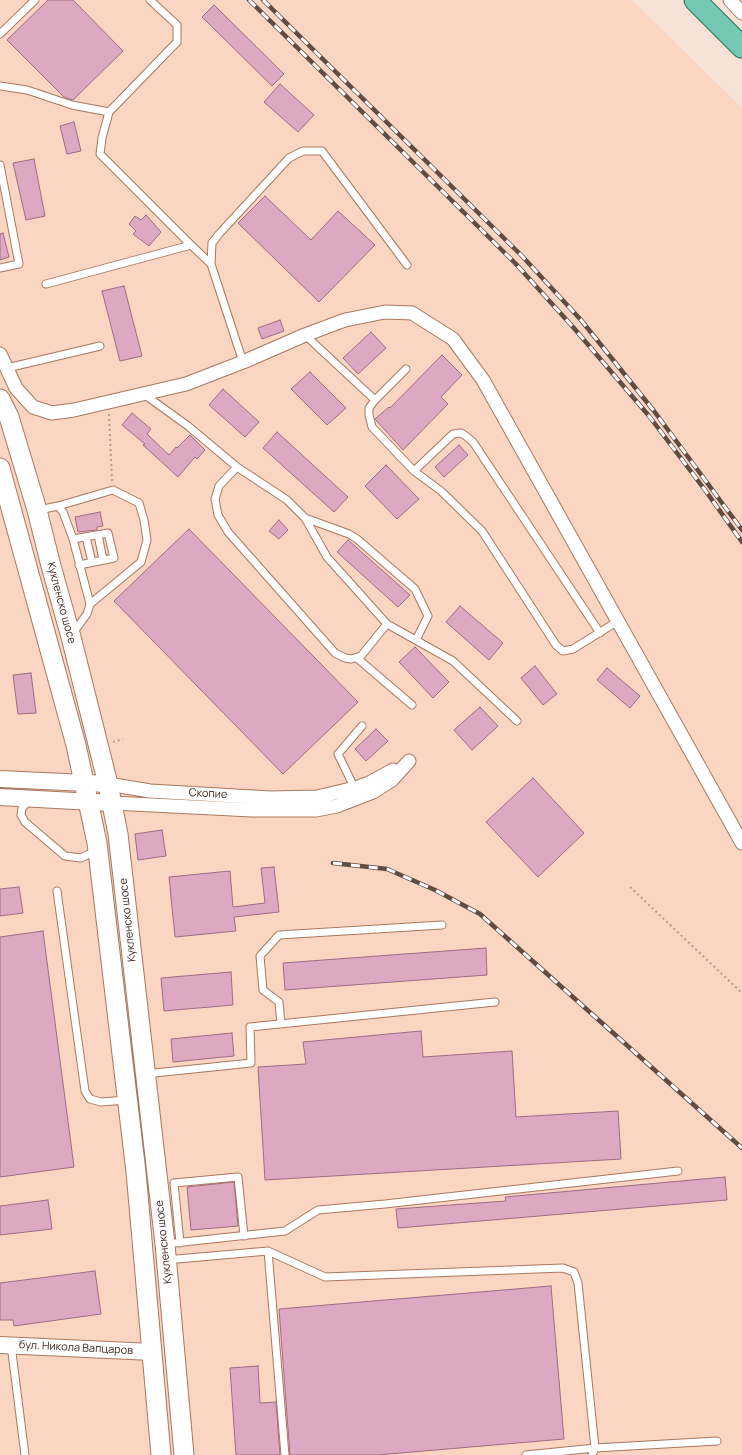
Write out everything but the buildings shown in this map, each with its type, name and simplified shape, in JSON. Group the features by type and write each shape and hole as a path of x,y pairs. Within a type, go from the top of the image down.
{"main road":[{"path":"695,0 742,47"},
{"name":"Кукленско шосе","path":"0,399 9,417 37,510 71,637 112,803 120,849 145,1074 170,1249 184,1455"},
{"name":"Кукленско шосе","path":"0,468 74,735 97,843 136,1172 161,1455"}],"street":[{"path":"730,0 742,13"},
{"path":"0,354 16,388 33,407 52,412 74,410 145,395 186,384 345,320 385,312 412,314 453,339 483,380 742,843"},
{"name":"Скопие","path":"0,779 85,782 108,784 150,792 270,798 317,797 356,794 373,781 409,762"},
{"path":"0,797 252,810 316,810 337,806 356,794"},
{"path":"252,810 254,797"},
{"name":"бул. Никола Вапцаров","path":"5,1345 152,1352"}],"lane":[{"path":"0,34 35,0"},
{"path":"150,0 177,25 177,42 109,112 102,138 100,154 211,264"},
{"path":"0,86 27,90 72,105 109,112"},
{"path":"243,362 211,264 212,243 289,158 303,151 322,151 407,265"},
{"path":"0,165 19,264 0,268"},
{"path":"46,284 191,245"},
{"path":"305,335 375,400"},
{"path":"7,368 100,346"},
{"path":"406,369 369,408 372,427 414,471 441,491 482,531 556,645 563,651 573,650 618,621"},
{"path":"145,395 188,426 236,467 287,500 305,518 327,557 387,624 453,661 518,721"},
{"path":"414,471 453,434 461,433 473,442 600,633"},
{"path":"236,467 219,486 215,499 218,515 228,532 335,653 351,659 361,656 387,624"},
{"path":"37,510 58,506 113,490 139,503 148,540 141,562 90,604"},
{"path":"58,506 63,512 73,539 90,604 87,614 71,637"},
{"path":"305,518 348,534 357,539 415,589 428,616 416,640"},
{"path":"73,539 108,533 114,558 79,565"},
{"path":"98,535 103,560"},
{"path":"86,537 92,562"},
{"path":"356,658 412,705"},
{"path":"356,794 338,754 362,726"},
{"path":"47,799 28,802 22,808 21,815 25,822 65,856 80,858 91,853 97,843"},
{"path":"57,891 85,1091 90,1099 101,1102 127,1100"},
{"path":"281,1024 279,1002 263,990 260,956 279,935 442,925"},
{"path":"145,1074 251,1063 250,1027 495,1002"},
{"path":"170,1249 244,1236 285,1232 318,1210 385,1204 678,1171"},
{"path":"170,1249 174,1183 238,1177 244,1236"},
{"path":"170,1249 268,1251 325,1277 563,1268 574,1272 578,1283 593,1452"},
{"path":"268,1251 285,1455"},
{"path":"5,1345 26,1455"},
{"path":"526,1455 593,1452 717,1441"}],"path":[{"path":"108,402 113,490"},
{"path":"110,742 123,739"},
{"path":"630,887 742,993"}],"shaded area":[{"path":"0,0 632,0 742,108 742,1455 0,1455"}],"railway":[{"path":"249,0 515,263 573,327 649,416 742,542"},
{"path":"263,0 522,256 581,320 654,411 742,530"},
{"path":"333,863 387,869 435,890 480,914 742,1148"}]}
